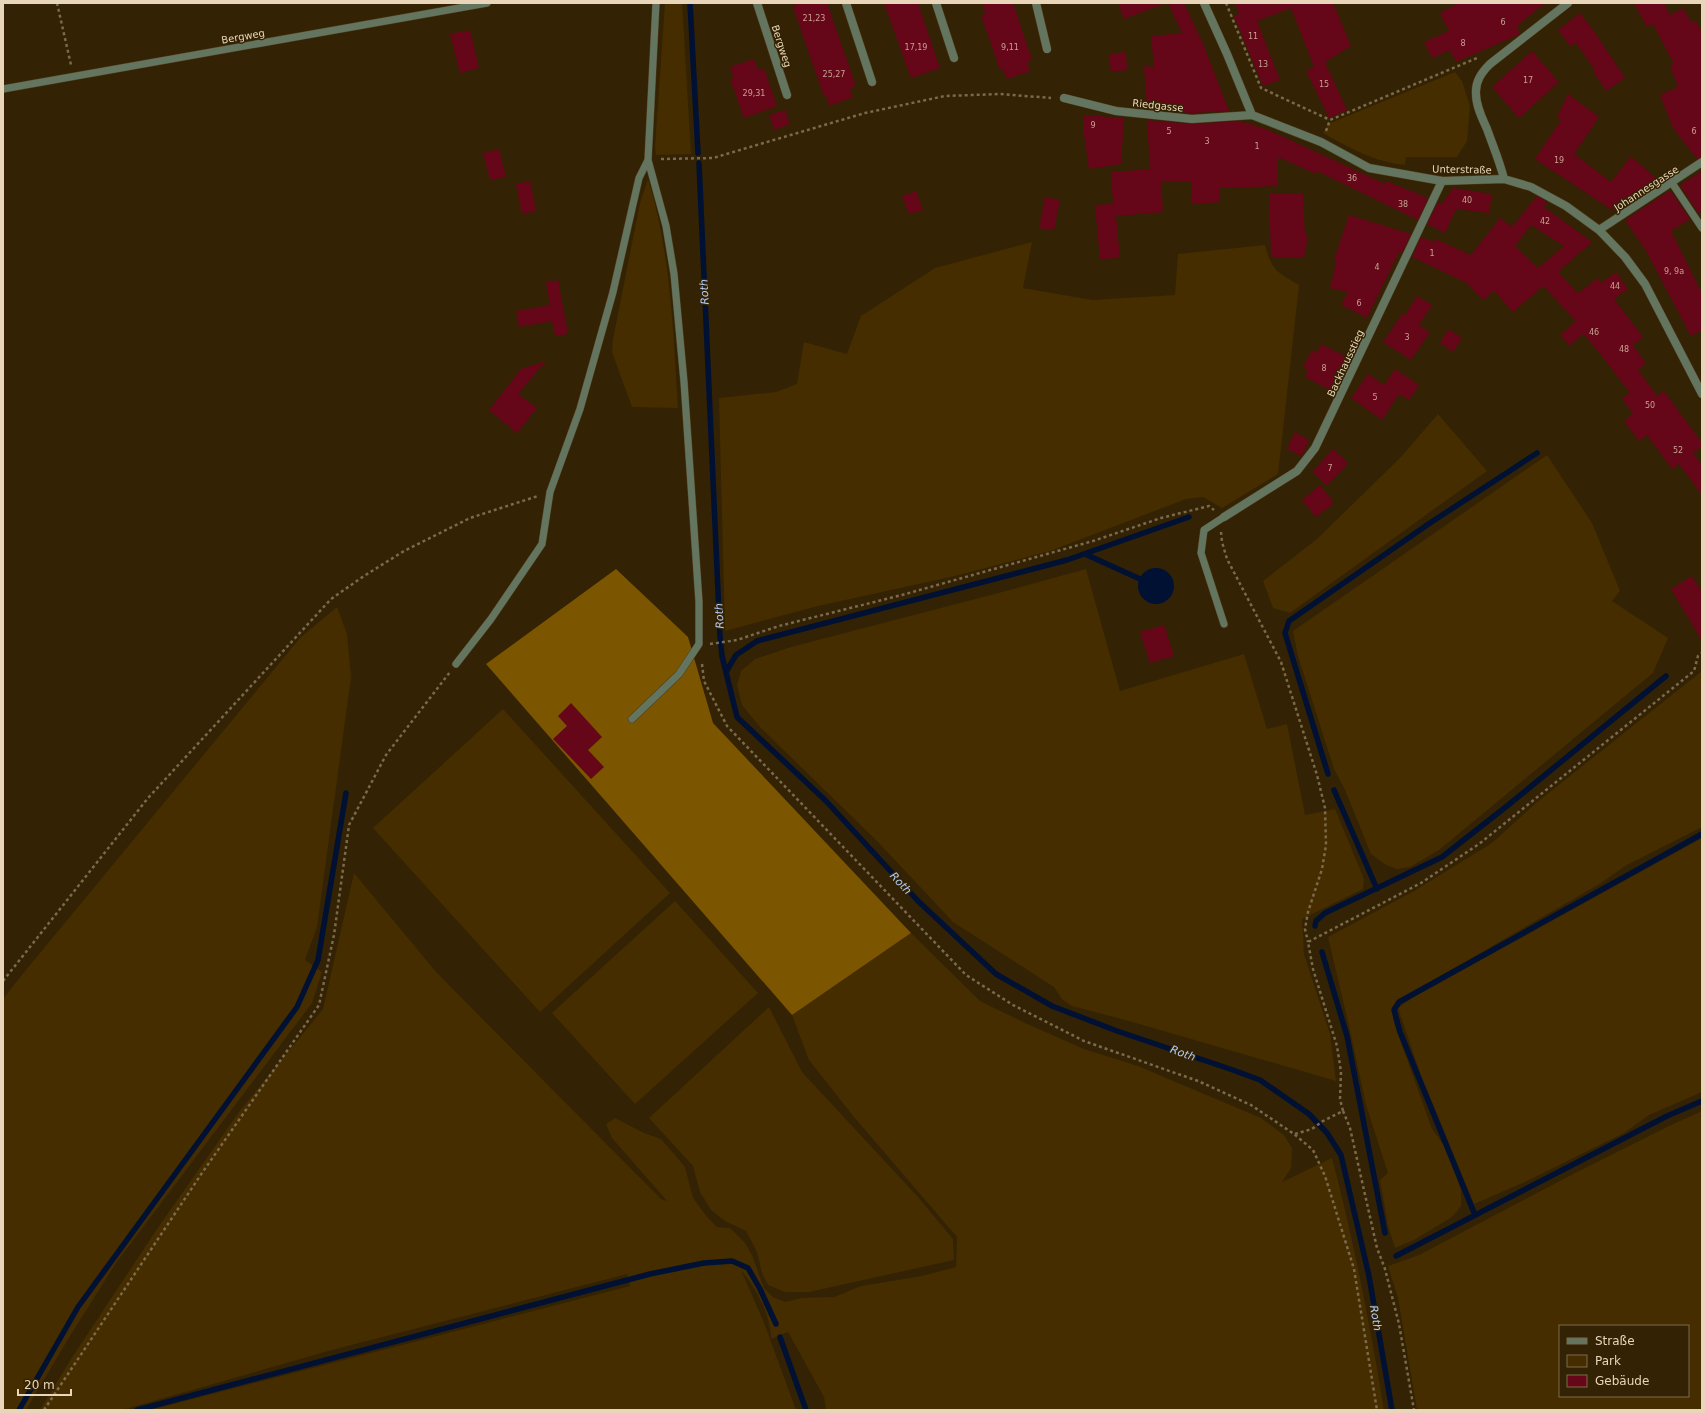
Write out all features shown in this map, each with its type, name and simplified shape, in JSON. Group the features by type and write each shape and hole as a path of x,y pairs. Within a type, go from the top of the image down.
{"street":[{"name":"Bergweg","path":"757,3 787,95"},
{"path":"846,3 872,82"},
{"path":"936,3 954,58"},
{"path":"1036,3 1047,49"},
{"path":"1204,3 1252,115"},
{"path":"1504,179 1499,160 1477,105 1476,93 1478,80 1482,71 1490,64 1568,3"},
{"name":"Riedgasse","path":"1064,98 1116,111 1192,119 1252,115"},
{"name":"Unterstraße","path":"1252,115 1321,142 1369,168 1442,181 1504,179 1531,187 1566,206 1599,230 1625,257 1645,284 1702,394"},
{"name":"Johannesgasse","path":"1599,230 1702,162"},
{"name":"Backhausstieg","path":"1224,518 1297,471 1316,448 1442,181"}],"lane":[{"name":"Bergweg","path":"3,89 487,3"},
{"path":"632,719 679,674 698,644 698,587 674,274 666,226 648,160 656,3"},
{"path":"456,664 490,619 542,544 550,492 580,409 613,292 639,178 648,160"},
{"path":"1672,183 1702,228"},
{"path":"1224,518 1204,530 1201,553 1224,624"}],"path":[{"path":"57,3 73,77"},
{"path":"1226,3 1261,88 1330,120 1480,56"},
{"path":"648,160 713,158 865,113 945,96 1000,94 1064,98"},
{"path":"3,981 148,798 331,599 404,551 470,518 550,492"},
{"path":"712,644 729,641 806,619 902,595 1094,541 1161,518 1209,506 1224,518 1221,525 1222,542 1227,559 1281,662 1326,808 1326,845 1322,869 1308,912 1305,929 1313,969 1337,1046 1341,1072 1340,1099 1350,1128 1377,1248 1385,1269 1399,1324 1414,1410"},
{"path":"698,644 704,681 727,726 966,975 1013,1005 1084,1041 1198,1081 1251,1105 1294,1134 1313,1150 1325,1176 1354,1269 1377,1410"},
{"path":"1308,942 1421,883 1478,844 1694,671 1698,656 1702,653"},
{"path":"44,1410 202,1173 319,1005 334,935 349,825 386,755 456,664"},
{"path":"1294,1134 1312,1129 1323,1121 1343,1111"}],"green space":[{"path":"665,3 682,3 691,154 656,155 655,147"},
{"path":"1455,72 1462,81 1470,106 1467,141 1457,157 1406,157 1405,165 1383,161 1362,154 1323,133 1328,124"},
{"path":"648,179 662,235 670,292 678,408 632,407 612,352 613,339 640,203"},
{"path":"1032,242 1023,288 1092,300 1175,295 1178,254 1265,245 1270,260 1276,270 1299,285 1278,474 1222,508 1203,497 1186,499 1050,551 955,576 818,606 725,631 719,398 776,392 797,384 804,342 847,354 861,316 935,268"},
{"path":"1438,414 1487,471 1290,613 1273,608 1263,581 1317,539 1401,457"},
{"path":"1547,455 1592,523 1620,591 1612,601 1668,638 1653,673 1439,850 1410,867 1397,869 1386,865 1371,854 1345,790 1334,769 1298,656 1293,631"},
{"path":"1086,569 1120,691 1244,654 1267,729 1287,724 1305,815 1335,809 1364,879 1363,889 1302,919 1304,954 1330,1034 1336,1081 1072,1006 1062,999 1054,987 953,922 878,842 760,727 742,705 737,685 741,671 755,659 791,647"},
{"path":"337,607 347,634 351,677 317,927 305,960 322,972 312,1003 116,1263 68,1339 26,1410 3,1410 3,999 300,638"},
{"path":"1702,671 1702,827 1625,866 1601,883 1397,1001 1392,1008 1394,1023 1432,1129 1446,1148 1461,1190 1461,1206 1452,1217 1414,1240 1395,1248 1388,1226 1380,1180 1388,1173 1366,1105 1328,937 1414,891 1492,843 1536,803"},
{"path":"503,709 670,893 540,1012 373,828"},
{"path":"1702,838 1702,1092 1649,1115 1624,1133 1527,1181 1474,1204 1420,1073 1398,1008 1412,998"},
{"path":"354,873 437,973 661,1199 667,1201 612,1138 606,1124 615,1118 644,1133 661,1139 685,1167 693,1198 707,1217 717,1227 730,1228 745,1243 752,1255 764,1288 773,1297 785,1302 802,1298 834,1297 861,1286 922,1276 956,1267 957,1237 854,1117 809,1060 792,1015 911,933 980,1001 1084,1049 1138,1066 1261,1118 1284,1135 1292,1148 1291,1168 1282,1182 1332,1158 1361,1283 1384,1410 826,1410 824,1397 788,1332 771,1339 768,1320 762,1302 741,1270 763,1320 796,1410 150,1410 630,1286 627,1274 332,1350 122,1410 40,1410 71,1359 157,1229 239,1112 323,1009"},
{"path":"675,901 758,993 635,1104 552,1013"},
{"path":"769,1007 802,1072 918,1197 953,1239 954,1260 809,1292 785,1292 768,1285 762,1273 757,1252 746,1231 725,1221 711,1210 700,1192 693,1166 649,1118"},
{"path":"1702,1111 1702,1410 1417,1410 1398,1298 1388,1266 1419,1255 1577,1172"}],"shaded area":[{"path":"616,569 688,637 713,723 911,933 792,1015 486,664"}],"water":[{"path":"1160,568 1169,573 1173,579 1173,593 1169,599 1160,604 1152,604 1143,599 1139,593 1138,582 1143,573 1149,569"}],"building":[{"path":"794,3 827,3 856,86 850,88 853,97 829,106 827,96 824,97 793,7 795,6"},
{"path":"884,3 918,3 940,68 911,78"},
{"path":"982,3 1013,3 1032,60 1027,62 1030,71 1007,79 1003,69 1000,70 981,15 986,14"},
{"path":"1118,3 1163,3 1163,4 1124,19"},
{"path":"1168,3 1184,3 1204,46 1229,111 1192,113 1147,109 1144,66 1154,67 1151,36 1182,33"},
{"path":"1235,3 1333,3 1351,46 1325,62 1347,110 1329,118 1306,71 1314,67 1291,8 1257,21 1280,80 1263,86 1234,16 1239,14"},
{"path":"1458,3 1545,3 1517,26 1520,34 1456,62 1450,50 1432,58 1424,42 1449,31 1440,13"},
{"path":"1634,3 1664,3 1670,15 1683,8 1692,23 1696,21 1702,32 1702,157 1697,159 1673,128 1660,95 1678,87 1670,66 1674,64 1653,24 1647,27"},
{"path":"1580,13 1596,34 1625,78 1606,91 1593,71 1595,70 1576,43 1571,47 1558,30"},
{"path":"470,30 479,68 460,73 450,34"},
{"path":"1532,51 1559,82 1519,118 1492,87"},
{"path":"1126,52 1127,70 1111,72 1109,54"},
{"path":"754,59 758,70 764,68 777,106 744,118 730,79 734,78 730,67"},
{"path":"1568,94 1599,117 1574,154 1611,182 1631,156 1661,183 1619,210 1616,207 1612,210 1535,159 1561,120 1557,117"},
{"path":"785,110 790,124 774,130 769,115"},
{"path":"1084,115 1124,118 1121,164 1089,169 1084,134"},
{"path":"1147,120 1192,124 1240,121 1266,129 1385,184 1386,181 1428,198 1418,220 1317,171 1316,174 1278,157 1278,186 1219,188 1220,202 1192,204 1191,182 1161,182 1163,212 1116,216 1120,258 1100,259 1095,205 1113,204 1111,172 1150,169"},
{"path":"499,149 506,177 490,180 483,153"},
{"path":"1702,171 1702,210 1698,213 1680,185"},
{"path":"530,181 536,211 522,214 516,184"},
{"path":"1453,188 1492,194 1489,213 1456,209 1445,233 1427,224 1438,202 1442,204"},
{"path":"916,191 923,210 909,214 902,196"},
{"path":"1671,191 1690,219 1671,231 1702,294 1702,330 1691,336 1645,249 1625,220"},
{"path":"1303,193 1305,236 1308,236 1304,257 1271,257 1269,194"},
{"path":"1537,196 1547,202 1544,207 1592,242 1558,272 1578,293 1598,278 1601,283 1616,272 1628,289 1614,299 1643,337 1633,345 1646,363 1638,370 1657,396 1664,391 1702,443 1702,447 1693,453 1702,465 1702,495 1679,464 1672,469 1647,435 1639,441 1624,421 1633,414 1622,398 1630,393 1583,334 1570,346 1560,335 1576,321 1543,286 1513,312 1494,291 1483,300 1467,283 1412,257 1421,237 1435,242 1436,239 1471,255 1500,218 1512,227","holes":["1531,225 1564,246 1538,268 1515,246"]},
{"path":"1045,197 1060,200 1054,230 1039,228"},
{"path":"1349,215 1411,234 1402,253 1399,252 1367,318 1341,305 1348,292 1330,288 1336,261 1334,260"},
{"path":"558,280 568,334 555,336 552,321 519,327 516,311 550,305 546,282"},
{"path":"1417,296 1432,305 1419,325 1430,332 1411,360 1383,342 1402,314 1405,315"},
{"path":"1448,329 1462,338 1453,352 1440,343"},
{"path":"1321,344 1347,357 1330,390 1305,377 1308,370 1303,367 1312,350 1317,353"},
{"path":"546,361 518,394 537,408 517,433 489,410 521,369"},
{"path":"1395,369 1419,385 1409,400 1399,394 1382,420 1351,398 1368,374 1384,385"},
{"path":"1295,432 1309,440 1302,456 1287,449"},
{"path":"1333,449 1348,463 1327,486 1312,472"},
{"path":"1320,485 1334,503 1316,517 1302,500"},
{"path":"1692,576 1702,592 1702,641 1671,589"},
{"path":"1164,625 1174,656 1150,663 1140,632"},
{"path":"571,703 602,737 588,750 604,767 591,779 553,739 567,726 558,716"}],"waterway":[{"name":"Roth","path":"690,3 698,153"},
{"name":"Roth","path":"699,163 720,637 722,656 737,717 826,801 918,901 996,974 1052,1006 1117,1031 1260,1080 1309,1114 1327,1133 1341,1155 1369,1276 1392,1410"},
{"path":"1328,774 1285,633 1289,621 1430,523 1537,453"},
{"path":"726,672 736,655 757,641 1067,560 1189,517"},
{"path":"1085,554 1140,579"},
{"path":"1315,926 1316,921 1325,913 1442,857 1666,676"},
{"path":"1334,790 1377,889"},
{"path":"19,1410 78,1307 297,1007 318,960 346,793"},
{"path":"1475,1215 1400,1032 1394,1010 1399,1002 1702,834"},
{"path":"1322,952 1347,1036 1385,1233"},
{"path":"1396,1256 1667,1116 1702,1101"},
{"path":"137,1410 650,1274 704,1263 732,1261 748,1268 760,1289 776,1324"},
{"path":"780,1337 806,1410"}]}
